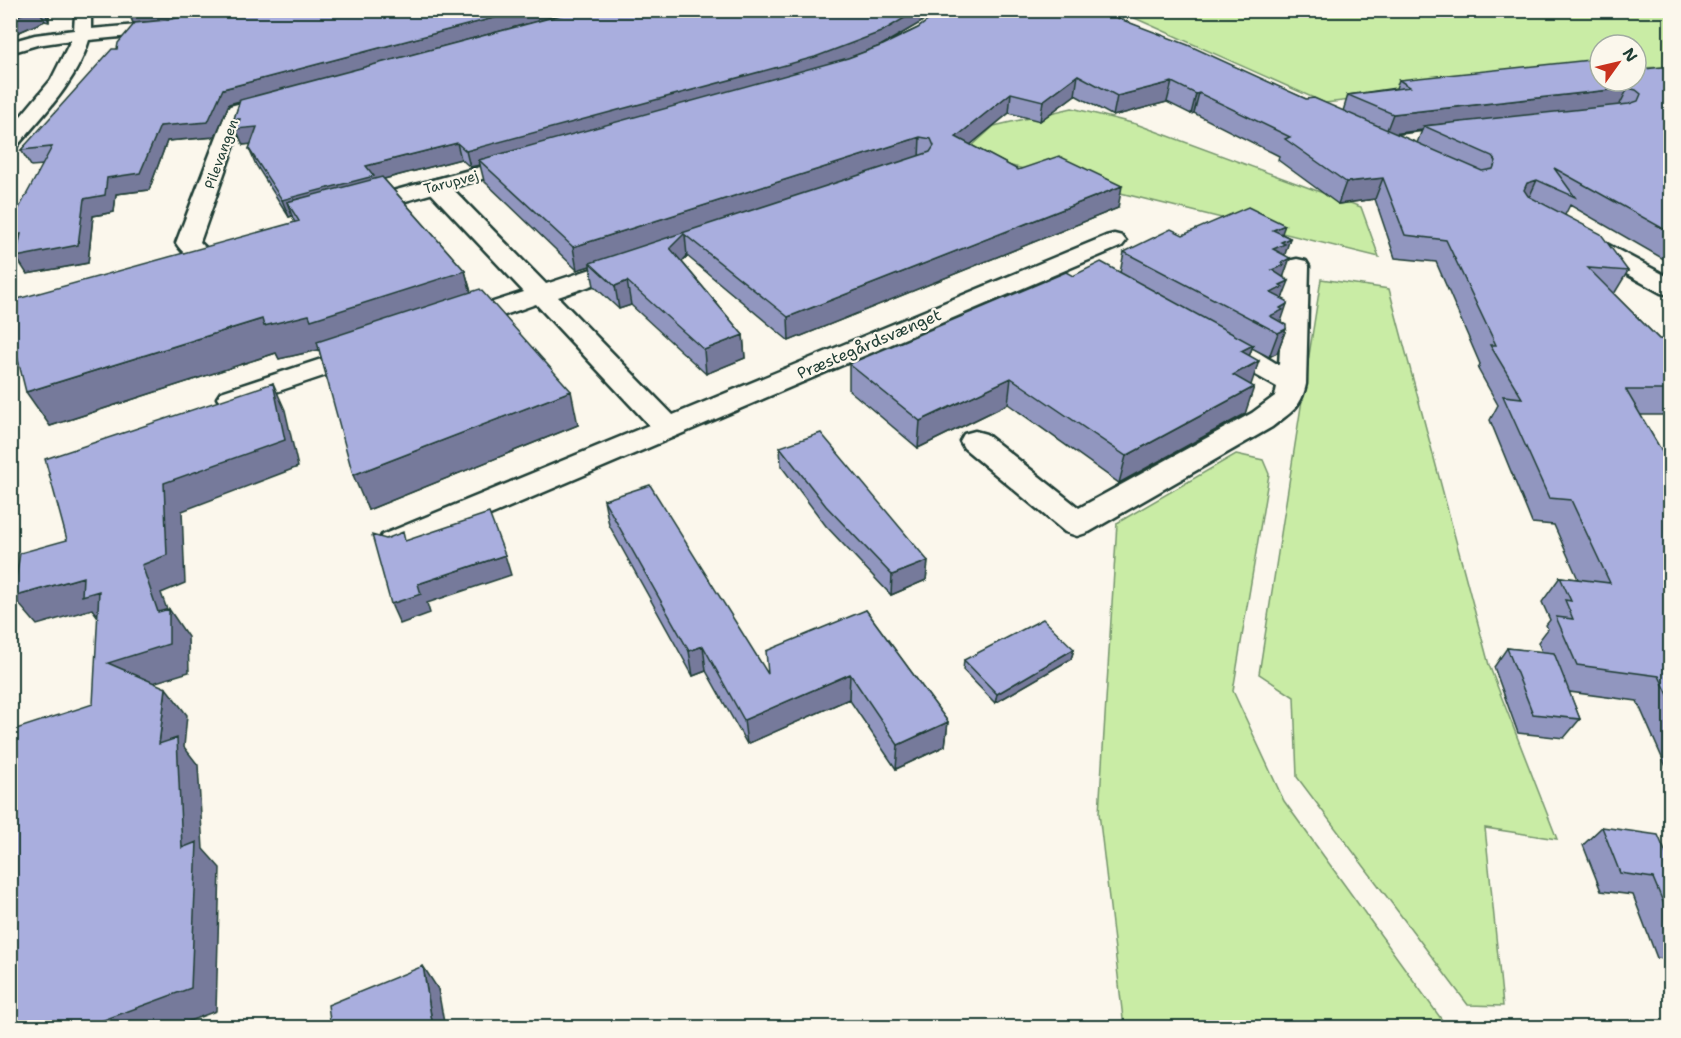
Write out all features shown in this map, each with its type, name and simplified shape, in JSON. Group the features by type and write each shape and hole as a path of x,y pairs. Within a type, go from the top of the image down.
{"street":[{"path":"10,142 60,80 78,47 84,23 82,10"},
{"path":"10,48 38,39 81,33 111,34 184,26"},
{"name":"Pilevangen","path":"198,252 188,243 237,110 293,95"},
{"path":"1413,157 1377,140 1489,131"},
{"name":"Tarupvej","path":"334,214 539,157"},
{"path":"437,186 669,428"},
{"path":"1564,230 1671,288"},
{"name":"Præstegårdsvænget","path":"394,544 1114,241"},
{"path":"176,258 221,245"},
{"path":"429,332 652,257"},
{"path":"1069,260 1100,277"},
{"path":"975,441 1077,524 1262,420 1288,400 1292,384 1297,266"},
{"path":"1201,333 1292,384"},
{"path":"206,406 396,343"}],"green space":[{"path":"1119,11 1670,11 1670,67 1648,68 1648,33 1588,33 1588,73 1325,103"},
{"path":"1072,108 1136,124 1361,207 1379,257 963,154 994,126"},
{"path":"1321,279 1389,289 1489,665 1557,839 1485,828 1503,1006 1468,1005 1297,777 1294,697 1259,674"},
{"path":"1236,454 1263,460 1269,474 1233,691 1284,801 1447,1027 1124,1027 1099,813 1117,523"}],"building":[{"path":"10,10 31,10 10,19"},
{"path":"223,10 524,10 223,89 208,122 160,126 140,173 107,178 105,195 84,199 78,245 16,257 21,234 10,236 10,225 52,147 21,150 112,49 117,49 118,43 135,23"},
{"path":"580,10 918,10 881,32 815,57 466,151 457,143 366,166 374,176 282,200 249,149 257,127 236,129 240,119 234,119 240,100"},
{"path":"942,10 1083,10 1107,14 1188,45 1306,99 1314,98 1482,171 1493,169 1496,161 1492,156 1424,126 1629,104 1638,101 1640,93 1648,93 1648,69 1671,66 1671,233 1554,168 1575,197 1537,180 1527,183 1524,190 1528,196 1601,234 1628,271 1588,268 1659,339 1671,340 1671,390 1626,390 1671,467 1671,701 1659,676 1577,665 1556,617 1573,619 1565,600 1571,601 1560,577 1610,583 1571,500 1549,498 1503,396 1522,398 1490,345 1496,345 1446,240 1405,235 1383,178 1346,182 1285,139 1290,137 1199,93 1196,94 1172,82 1117,96 1078,75 1043,101 1011,93 956,137 1018,170 1059,156 1122,186 788,317 684,234 670,248 743,335 704,350 627,281 615,286 590,263 930,152 934,146 931,139 920,137 573,247 479,160 848,58 883,45 918,28"},
{"path":"1588,60 1588,92 1393,114 1348,95 1410,87 1399,80"},
{"path":"382,177 465,271 311,320 309,315 264,326 262,319 26,392 10,328 10,301 299,221 287,202"},
{"path":"1248,207 1285,225 1273,230 1290,238 1281,242 1285,244 1273,249 1290,258 1281,263 1284,265 1272,270 1289,281 1271,293 1287,301 1287,304 1280,308 1283,310 1270,316 1286,325 1286,329 1278,333 1124,252 1171,229 1183,235"},
{"path":"1101,262 1253,345 1241,351 1259,361 1233,375 1254,387 1126,456 1011,378 920,421 849,364 1066,272 1073,276"},
{"path":"480,289 571,391 353,475 317,342"},
{"path":"273,383 285,440 164,483 167,555 142,565 158,612 169,609 169,644 108,663 166,688 159,744 177,738 182,848 197,842 191,988 82,1028 10,1028 10,731 93,704 99,591 82,596 83,577 13,597 20,553 67,540 45,459"},
{"path":"821,433 928,561 892,575 826,506 780,447"},
{"path":"650,485 768,674 766,651 866,610 948,722 898,745 850,674 744,720 703,646 689,651 604,500"},
{"path":"489,513 505,555 418,584 421,594 391,604 372,535 386,539 403,532 405,541"},
{"path":"1043,619 1074,649 997,694 964,660"},
{"path":"1507,648 1554,653 1580,719 1533,714"},
{"path":"1602,827 1658,835 1671,865 1671,921 1653,878 1620,873"},
{"path":"423,966 433,1028 331,1028 328,1005"}]}
